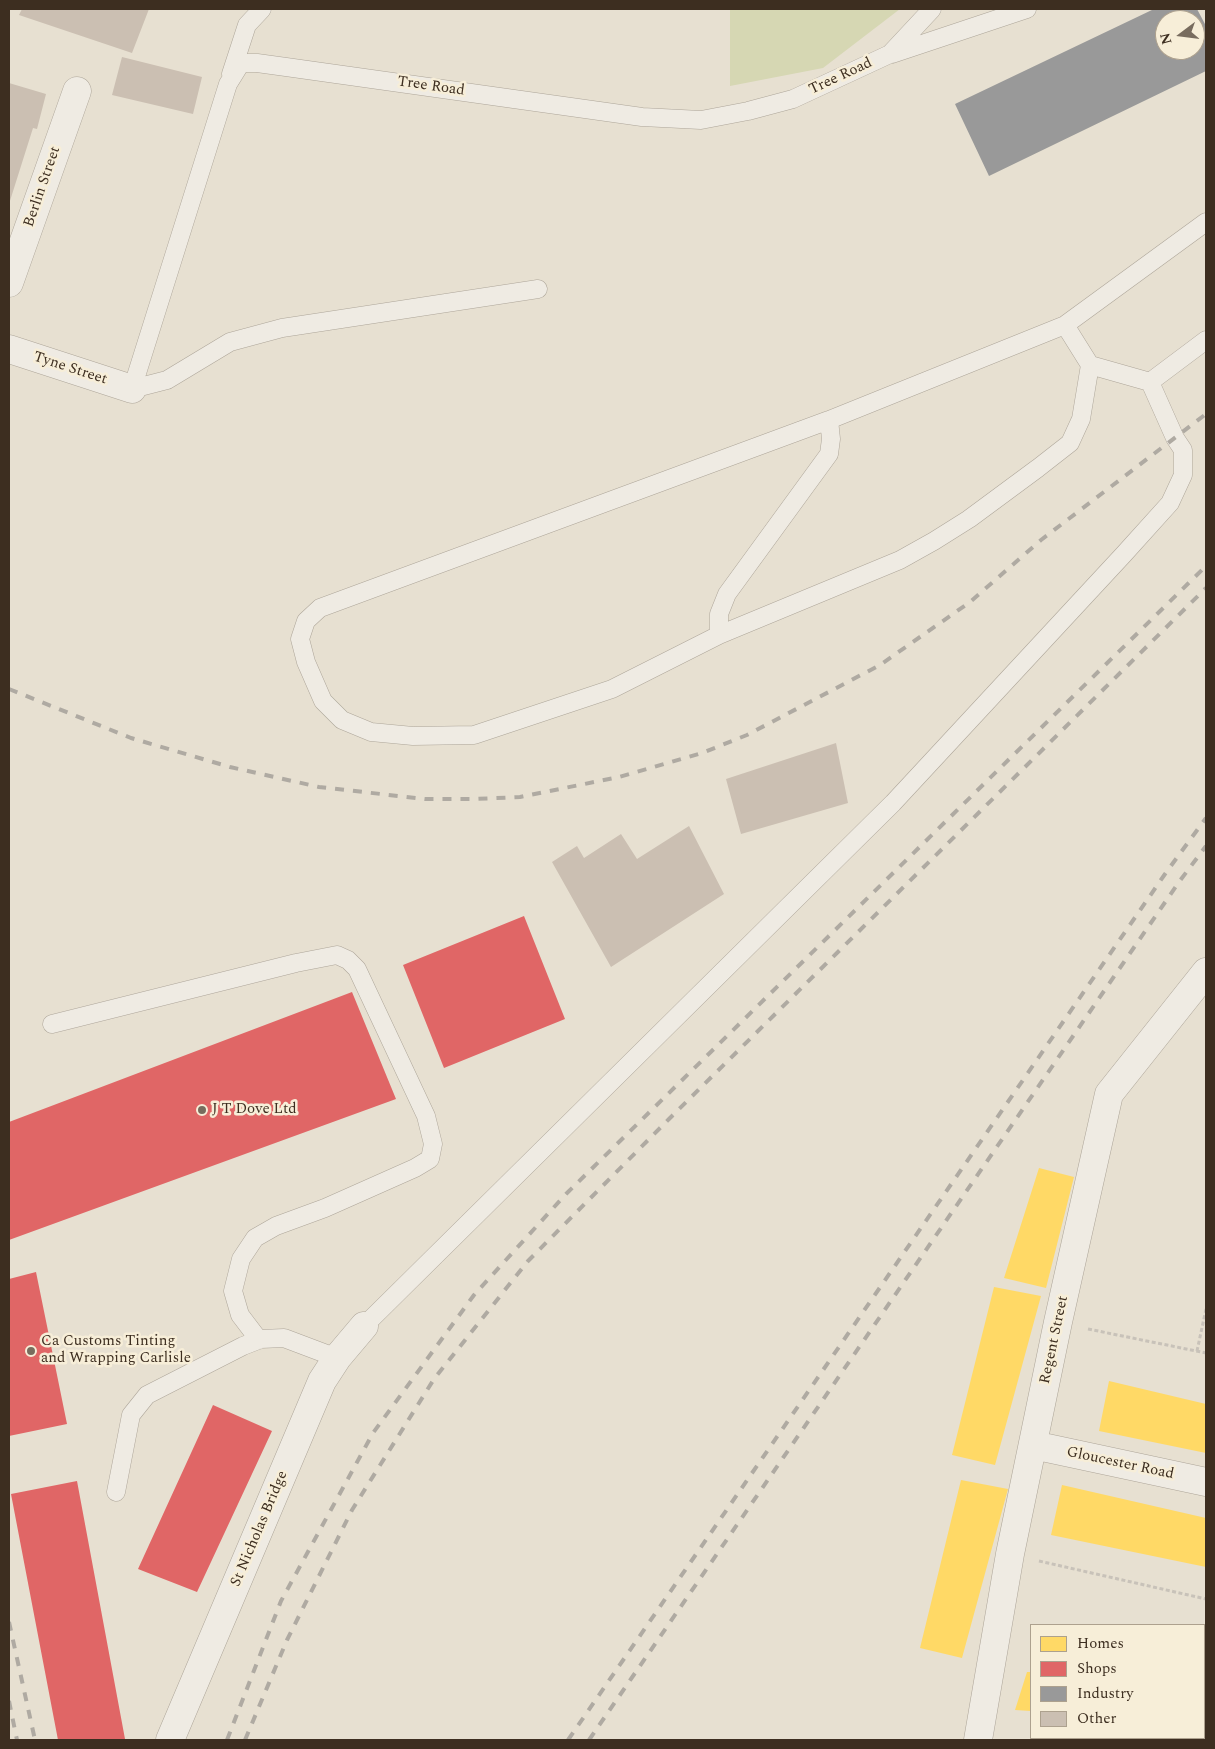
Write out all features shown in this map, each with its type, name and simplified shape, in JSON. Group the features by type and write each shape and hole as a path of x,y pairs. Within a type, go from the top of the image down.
{"street":[{"name":"Berlin Street","path":"9,283 76,90"},
{"name":"Tyne Street","path":"9,349 132,388"},
{"name":"Regent Street","path":"978,1740 1010,1554 1058,1322 1109,1094 1206,972"},
{"name":"St Nicholas Bridge","path":"170,1740 322,1381 337,1358 364,1326"},
{"name":"Gloucester Road","path":"1033,1445 1206,1482"}],"lane":[{"path":"228,84 247,25 262,9"},
{"name":"Tree Road","path":"132,388 228,84 241,63 257,63 642,117 701,120 748,111 793,99 890,54 932,9"},
{"path":"890,54 1027,9"},
{"path":"1090,365 1080,420 1070,443 969,519 900,560 719,635 612,689 474,735 412,736 371,732 342,720 323,700 306,662 300,639 306,621 320,608 829,420 1065,325 1206,222"},
{"path":"132,388 167,380 230,342 282,328 538,289"},
{"path":"1065,325 1090,365 1150,382"},
{"path":"1150,382 1206,340"},
{"path":"364,1326 893,803 1170,503 1184,474 1183,450 1175,438 1150,382"},
{"path":"719,635 719,614 727,594 829,454 831,439 829,420"},
{"path":"52,1024 296,963 337,955 348,960 358,969 426,1116 434,1144 430,1159 415,1168 325,1208 276,1226 255,1238 241,1259 234,1291 240,1315 259,1340"},
{"path":"116,1492 131,1415 147,1394 243,1346 259,1340 284,1338 337,1358"}],"path":[{"path":"1197,1351 1206,1309"},
{"path":"1058,1322 1206,1353"},
{"path":"1010,1554 1206,1599"}],"green space":[{"path":"730,9 900,9 823,68 730,86"}],"building: Homes":[{"path":"1039,1168 1074,1177 1046,1288 1004,1278"},
{"path":"994,1287 1041,1296 995,1465 952,1455"},
{"path":"1109,1381 1206,1404 1206,1453 1099,1431"},
{"path":"961,1480 1008,1489 962,1658 920,1648"},
{"path":"1062,1485 1206,1518 1206,1567 1051,1535"},
{"path":"1027,1672 1030,1672 1030,1711 1015,1710"},
{"path":"1205,1681 1206,1681 1205,1721"}],"building: Shops":[{"path":"524,916 565,1019 444,1068 403,965"},
{"name":"J T Dove Ltd","path":"352,992 396,1099 9,1240 9,1122"},
{"name":"Ca Customs Tinting and Wrapping Carlisle","path":"36,1272 67,1424 9,1436 9,1279"},
{"path":"213,1405 272,1431 197,1592 138,1569"},
{"path":"77,1481 125,1739 58,1740 11,1494"}],"building: Industry":[{"path":"1154,9 1197,9 1155,10 1155,60 1205,60 1205,24 1206,71 989,176 955,104"}],"building: Other":[{"path":"22,9 149,9 132,53 19,15"},
{"path":"122,57 202,77 193,114 112,95"},
{"path":"9,83 46,94 37,129 33,128 9,204"},
{"path":"836,743 848,803 741,834 726,779"},
{"path":"689,826 724,894 611,967 552,862 577,846 584,858 621,834 637,859"}],"railway":[{"path":"9,689 131,738 230,767 319,787 425,799 475,799 520,797 619,777 702,753 747,735 880,665 970,602 1041,540 1206,414"},
{"path":"227,1740 281,1601 373,1433 474,1295 566,1194 1206,566"},
{"path":"245,1740 287,1640 352,1510 434,1379 528,1261 1206,588"},
{"path":"568,1740 1165,874 1206,818"},
{"path":"589,1740 1179,882 1206,846"},
{"path":"9,1622 35,1740"},
{"path":"9,1701 17,1740"}],"place":[{"name":"J T Dove Ltd","path":"202,1110"},
{"name":"Ca Customs Tinting and Wrapping Carlisle","path":"31,1351"}]}
